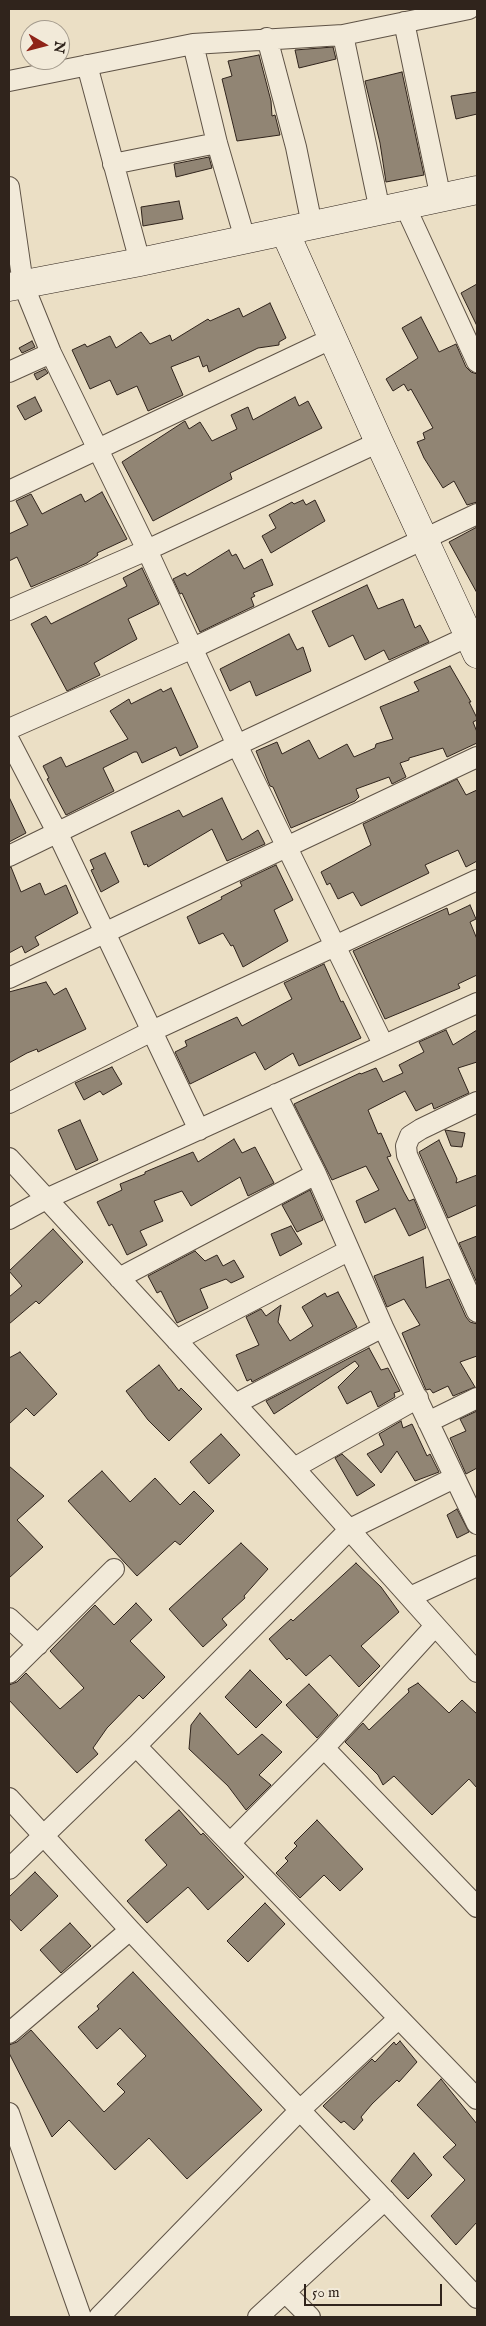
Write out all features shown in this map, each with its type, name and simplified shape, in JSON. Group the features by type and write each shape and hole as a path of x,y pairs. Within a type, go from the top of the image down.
{"street":[{"path":"9,80 193,44 343,34 469,9"},
{"path":"404,22 441,198"},
{"path":"343,34 392,208 477,362"},
{"path":"267,38 296,147 312,225"},
{"path":"193,44 217,143 245,239"},
{"path":"87,65 140,262"},
{"path":"113,164 217,143"},
{"path":"9,187 16,286 99,449 238,744 383,1044"},
{"path":"16,286 285,232 477,190"},
{"path":"9,856 58,834 238,744 473,645 378,442 285,232"},
{"path":"9,490 333,338"},
{"path":"9,372 51,353"},
{"path":"9,610 147,550 378,442"},
{"path":"9,728 193,648 477,514"},
{"path":"9,740 106,932 199,1130"},
{"path":"9,978 477,757"},
{"path":"9,1103 152,1031 477,880"},
{"path":"9,1218 46,1199 383,1044 477,1003"},
{"path":"276,1094 316,1174 348,1252 477,1524"},
{"path":"477,1102 421,1129 410,1136 406,1146 407,1155 477,1312"},
{"path":"9,1158 475,1667"},
{"path":"119,1278 316,1174"},
{"path":"176,1340 348,1252"},
{"path":"235,1404 383,1327"},
{"path":"294,1468 418,1398"},
{"path":"428,1422 477,1398"},
{"path":"9,1869 136,1746 350,1529 454,1478"},
{"path":"410,1597 477,1566"},
{"path":"9,1673 114,1569"},
{"path":"9,1618 38,1645"},
{"path":"230,1843 324,1748 436,1626"},
{"path":"136,1746 477,2099"},
{"path":"324,1748 477,1907"},
{"path":"9,1798 130,1930 301,2109 477,2298"},
{"path":"9,2033 130,1930"},
{"path":"99,2317 301,2109 399,2018"},
{"path":"9,2113 81,2317"},
{"path":"258,2317 385,2200"},
{"path":"286,2292 310,2317"}],"building":[{"path":"333,47 336,59 299,68 295,50"},
{"path":"259,55 271,101 272,116 275,115 280,135 237,141 222,79 232,76 228,61"},
{"path":"402,72 424,175 386,182 380,143 365,81"},
{"path":"477,92 477,114 456,119 451,96"},
{"path":"209,157 212,168 176,177 174,164"},
{"path":"179,201 183,219 143,226 141,207"},
{"path":"477,284 477,326 461,293"},
{"path":"270,303 286,338 279,342 279,345 258,348 209,372 207,365 203,367 199,356 171,367 183,395 148,411 137,386 117,395 110,380 90,389 72,350 85,344 87,347 110,336 116,348 141,332 150,344 170,335 172,341 208,319 210,321 239,308 243,317"},
{"path":"421,317 439,352 456,344 466,367 471,372 477,374 477,502 467,505 454,481 443,488 424,458 417,442 425,439 423,433 433,428 411,389 408,391 404,384 393,391 386,379 418,358 402,328"},
{"path":"32,341 35,347 22,353 19,348"},
{"path":"45,369 48,373 37,380 34,374"},
{"path":"35,397 42,411 25,420 17,406"},
{"path":"295,397 299,406 308,401 322,428 230,473 232,479 153,521 122,462 185,421 189,429 200,422 212,441 237,429 231,415 248,407 253,420"},
{"path":"102,492 127,539 97,553 98,555 87,563 31,587 17,557 9,561 9,534 28,525 16,501 31,494 42,514 81,494 85,502"},
{"path":"303,500 306,505 315,500 325,521 271,553 262,536 276,528 269,515 292,502 294,504"},
{"path":"477,527 477,593 449,542"},
{"path":"229,550 232,556 236,554 244,569 262,559 273,585 253,593 255,596 251,598 254,606 200,632 182,593 180,594 173,579 185,573 187,576"},
{"path":"142,568 159,604 128,619 137,639 94,663 100,675 67,691 31,624 46,616 51,624 127,586 123,578"},
{"path":"367,585 378,609 403,599 415,628 420,625 429,642 389,660 384,650 365,660 353,635 329,647 312,611"},
{"path":"289,634 297,650 303,647 311,671 256,696 250,681 230,691 220,669"},
{"path":"450,666 471,702 469,702 477,718 473,722 477,732 477,743 447,757 443,748 409,758 409,760 400,763 406,777 392,784 389,777 356,789 359,797 355,801 291,828 273,787 270,786 256,751 277,742 282,754 309,740 319,759 347,744 354,757 375,748 376,744 393,739 380,707 419,691 414,682"},
{"path":"171,688 198,747 180,756 176,747 142,763 137,752 134,752 103,768 114,791 66,815 47,779 49,778 43,766 61,757 66,767 128,739 110,711 129,699 131,704 161,689 163,692"},
{"path":"457,779 466,795 477,790 477,861 466,867 458,850 425,865 429,873 361,906 353,892 338,899 330,883 327,885 321,872 371,845 363,824"},
{"path":"9,797 26,833 9,842"},
{"path":"222,798 242,840 258,830 265,844 227,861 212,829 148,867 147,864 144,865 131,832 179,810 183,817"},
{"path":"105,853 119,882 101,892 91,870 94,869 90,860"},
{"path":"276,865 293,900 274,910 288,941 243,967 233,945 231,946 223,933 199,944 187,917 222,899 221,897 242,886 240,882"},
{"path":"11,867 21,892 40,883 45,895 66,885 78,913 35,937 39,945 25,953 22,946 9,953 9,868"},
{"path":"470,905 476,919 470,922 477,939 477,975 458,984 460,988 385,1019 353,951 447,908 449,915"},
{"path":"324,964 341,1002 343,1001 361,1038 299,1066 293,1053 265,1070 255,1052 190,1084 175,1052 187,1046 185,1041 237,1017 242,1026 292,999 284,983"},
{"path":"46,982 54,995 66,988 86,1029 38,1052 37,1049 27,1053 9,1063 9,992"},
{"path":"446,1030 453,1045 477,1030 477,1062 458,1068 469,1093 434,1109 432,1103 416,1111 405,1091 368,1110 378,1134 381,1133 391,1156 387,1157 404,1192 409,1201 414,1199 426,1228 409,1236 395,1208 365,1223 356,1201 379,1190 366,1166 332,1180 294,1104 360,1073 376,1068 383,1082 403,1073 399,1065 424,1052 419,1042"},
{"path":"112,1067 122,1084 103,1095 100,1091 84,1100 75,1083"},
{"path":"80,1120 98,1160 76,1170 58,1130"},
{"path":"445,1130 465,1133 462,1147 451,1146"},
{"path":"234,1139 242,1153 255,1147 274,1183 248,1196 240,1177 191,1206 182,1191 154,1201 163,1221 140,1231 147,1245 127,1255 112,1224 109,1226 97,1202 122,1190 120,1184 145,1174 145,1172 193,1152 198,1162"},
{"path":"439,1140 457,1179 456,1183 477,1175 477,1205 448,1218 419,1152"},
{"path":"310,1190 323,1220 297,1232 282,1205"},
{"path":"291,1226 302,1244 280,1256 271,1234"},
{"path":"53,1229 83,1262 39,1304 36,1301 9,1324 9,1297 22,1286 9,1271"},
{"path":"477,1236 477,1283 459,1243"},
{"path":"195,1251 205,1261 217,1255 223,1266 234,1260 244,1277 231,1283 226,1279 200,1289 208,1308 177,1323 161,1291 157,1293 148,1276"},
{"path":"423,1257 426,1288 449,1279 466,1317 470,1322 477,1324 477,1356 460,1362 475,1387 453,1396 448,1386 433,1393 430,1389 426,1390 402,1333 420,1325 404,1299 387,1307 374,1276"},
{"path":"338,1292 357,1327 252,1382 251,1379 247,1381 236,1355 259,1345 246,1317 261,1309 266,1316 281,1305 278,1322 290,1341 313,1326 302,1307 325,1293 327,1297"},
{"path":"369,1348 381,1370 388,1368 400,1391 394,1393 395,1397 378,1407 371,1391 347,1404 338,1387 359,1366 355,1361 274,1414 266,1401"},
{"path":"20,1352 57,1394 34,1416 26,1408 9,1424 9,1358"},
{"path":"159,1365 179,1391 181,1388 202,1409 169,1441 148,1420 126,1391"},
{"path":"477,1411 477,1468 466,1474 450,1438 466,1431 460,1419"},
{"path":"401,1421 403,1428 412,1424 427,1456 430,1454 439,1472 415,1481 397,1451 381,1473 367,1454 384,1445 379,1434"},
{"path":"221,1434 240,1455 209,1484 190,1462"},
{"path":"342,1454 375,1485 357,1496 335,1458"},
{"path":"9,1466 44,1496 17,1520 43,1547 9,1578"},
{"path":"102,1471 130,1502 155,1478 180,1505 194,1491 214,1511 180,1545 175,1541 137,1576 68,1501"},
{"path":"457,1509 469,1532 457,1538 447,1515"},
{"path":"241,1543 268,1569 244,1596 245,1598 222,1619 227,1625 203,1647 169,1609"},
{"path":"356,1563 381,1587 399,1612 361,1646 380,1666 359,1687 330,1655 306,1676 289,1658 287,1660 269,1639 291,1619 293,1621"},
{"path":"136,1603 152,1620 130,1641 165,1677 143,1699 139,1695 107,1728 93,1748 98,1754 77,1773 9,1700 9,1685 17,1682 26,1673 60,1709 84,1688 50,1651 95,1605 114,1625"},
{"path":"250,1670 282,1702 256,1728 225,1697"},
{"path":"418,1683 449,1713 462,1700 477,1714 477,1788 469,1779 432,1815 394,1776 383,1785 378,1775 345,1742 363,1723 369,1730 409,1692 408,1689"},
{"path":"309,1684 338,1715 317,1738 286,1705"},
{"path":"200,1713 238,1755 262,1734 282,1752 259,1775 271,1785 246,1810 228,1786 189,1749 191,1725"},
{"path":"179,1810 201,1835 203,1833 244,1877 208,1910 188,1887 147,1923 127,1901 167,1865 145,1840"},
{"path":"317,1820 363,1869 340,1891 324,1875 300,1898 276,1873 288,1861 285,1858 297,1846 294,1843"},
{"path":"35,1872 58,1896 21,1931 9,1918 9,1897"},
{"path":"265,1903 285,1924 248,1962 227,1941"},
{"path":"70,1923 91,1946 61,1973 40,1950"},
{"path":"133,1972 262,2110 187,2179 149,2138 115,2170 69,2120 52,2137 9,2053 9,2045 17,2042 31,2030 104,2112 125,2092 117,2084 146,2056 120,2028 97,2049 78,2027 99,2009 97,2006"},
{"path":"400,2041 417,2062 399,2082 397,2080 372,2104 361,2117 363,2120 354,2130 344,2121 341,2123 323,2106 372,2059 375,2062 394,2042 396,2045"},
{"path":"441,2079 477,2124 477,2222 456,2245 431,2216 465,2180 443,2157 456,2145 417,2105"},
{"path":"414,2153 432,2175 408,2199 391,2181"}]}
